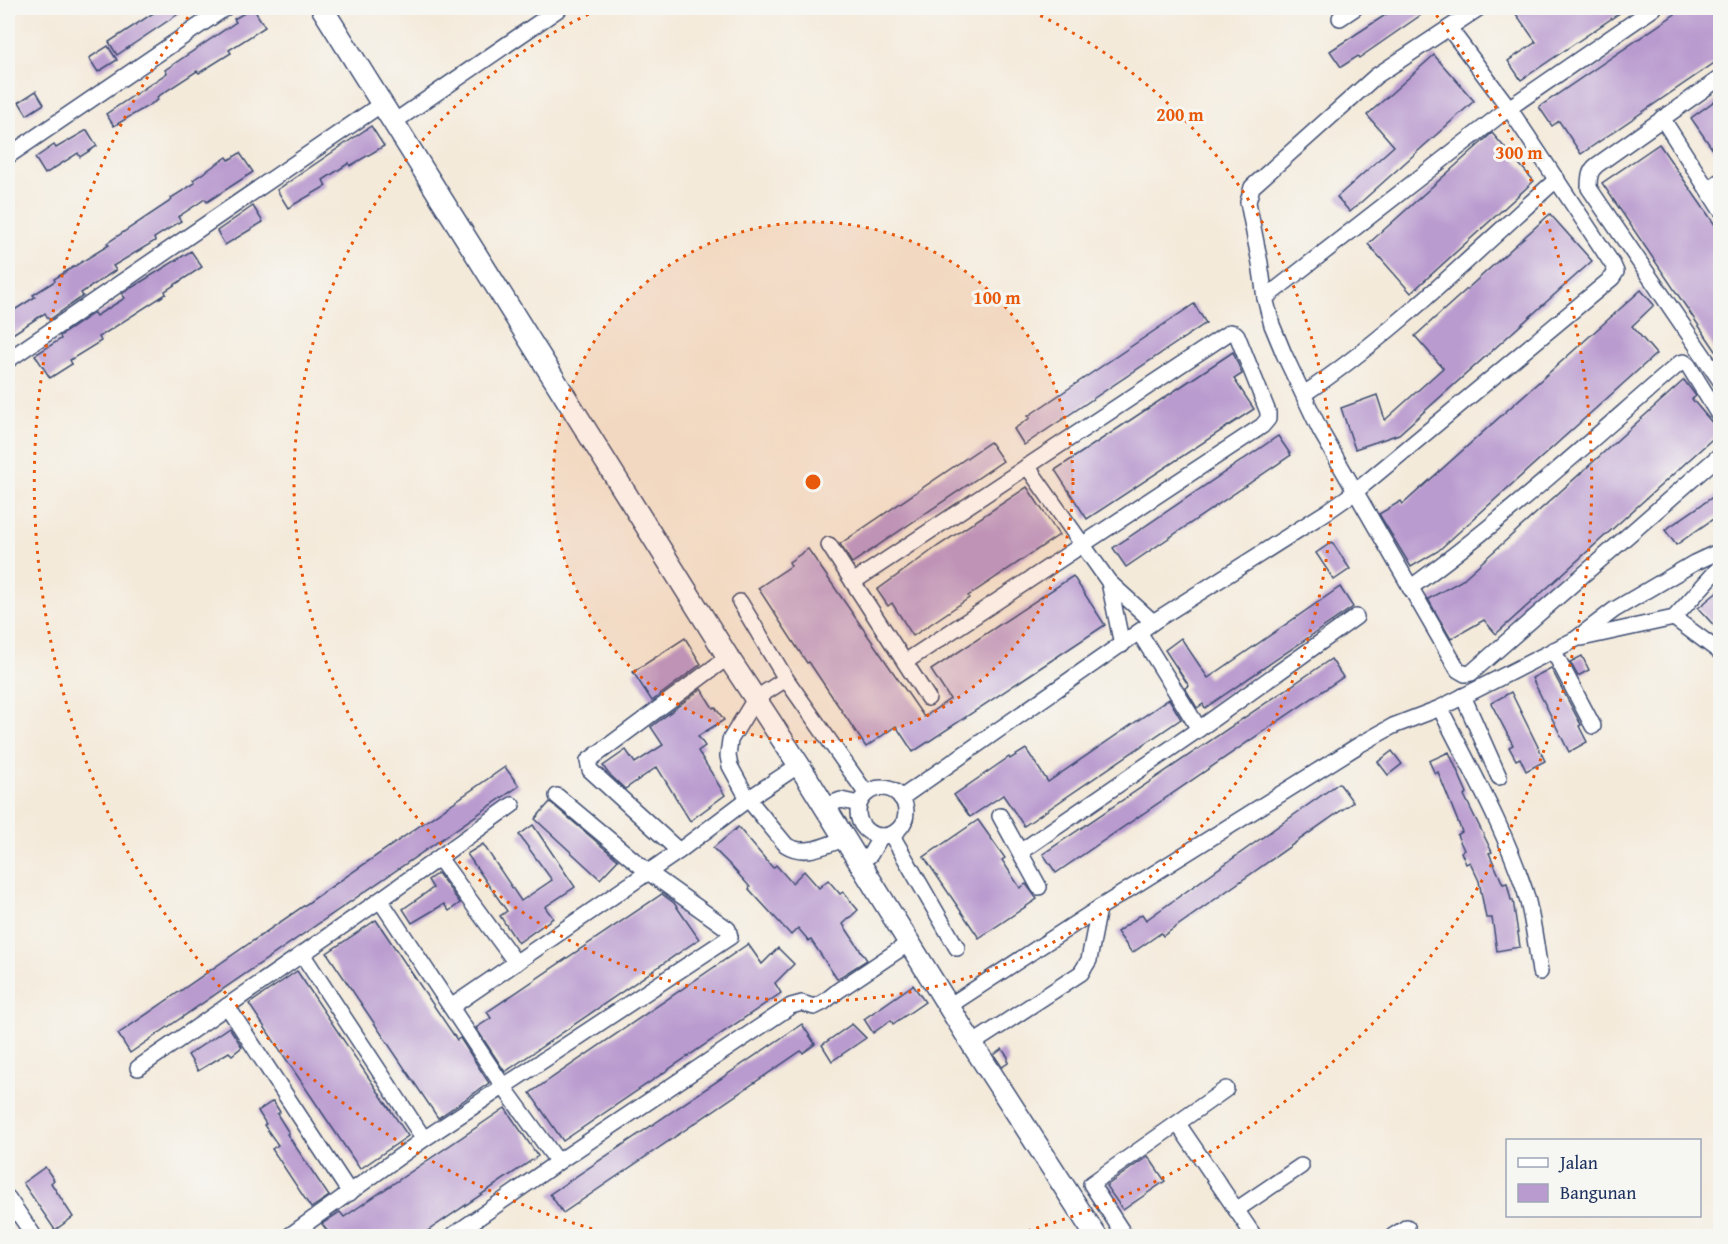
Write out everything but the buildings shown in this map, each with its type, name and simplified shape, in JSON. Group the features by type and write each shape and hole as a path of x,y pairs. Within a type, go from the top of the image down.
{"street":[{"path":"8,156 225,8"},
{"path":"322,8 728,657 799,765 972,1044 1096,1236"},
{"path":"8,360 389,113 560,8"},
{"path":"1340,18 1355,8"},
{"path":"1479,8 1376,76 1252,187 1248,202 1272,325 1350,496 1410,588 1458,670 1465,674 1471,673 1720,455"},
{"path":"1265,298 1509,108 1654,8"},
{"path":"902,798 1138,632 1350,496 1612,278 1616,272 1613,265 1557,179 1509,108 1449,28"},
{"path":"1720,78 1593,168 1589,180 1589,188 1720,380"},
{"path":"1662,118 1714,185 1720,208"},
{"path":"1304,394 1330,376 1413,308 1557,179"},
{"path":"853,582 1230,332 1237,335 1268,412 1268,419 1262,426 905,662"},
{"path":"1410,588 1441,566 1680,363 1684,362 1688,365 1720,417"},
{"path":"1027,466 1109,582 1153,622"},
{"path":"829,545 928,698"},
{"path":"949,1006 1099,908 1359,745 1394,726 1440,708 1576,639 1614,610 1694,563 1720,551"},
{"path":"1576,639 1674,618 1720,567"},
{"path":"1109,582 1122,645"},
{"path":"740,602 786,679 863,798 858,815 862,825 870,833 886,835"},
{"path":"1020,852 1356,617"},
{"path":"1674,618 1720,652"},
{"path":"1138,632 1199,729"},
{"path":"1553,650 1593,726"},
{"path":"676,853 590,770 588,761 728,657"},
{"path":"786,679 756,699 730,740 730,766 748,799 792,848 809,851 844,838"},
{"path":"1463,696 1499,777"},
{"path":"1440,708 1497,820 1525,891 1533,923 1540,972"},
{"path":"451,1007 653,869 748,799 799,765"},
{"path":"825,806 841,800 863,798 875,789 885,788 895,791 902,798 906,814 898,829 886,835 870,855 858,862"},
{"path":"289,1236 502,1086 730,937 728,929 557,796"},
{"path":"138,1068 512,805"},
{"path":"1000,816 1039,887"},
{"path":"886,835 957,948"},
{"path":"439,858 516,963"},
{"path":"380,900 502,1086 558,1162"},
{"path":"972,1044 1081,974 1089,960 1099,908"},
{"path":"452,1236 791,1006 802,1003 814,1007 824,1002 909,943"},
{"path":"302,954 424,1139"},
{"path":"227,1006 350,1193"},
{"path":"1070,1197 1226,1089"},
{"path":"1178,1124 1254,1236"},
{"path":"1236,1210 1300,1166"},
{"path":"1091,1184 1125,1236"},
{"path":"8,1198 34,1236"},
{"path":"1393,1236 1407,1227"}]}
